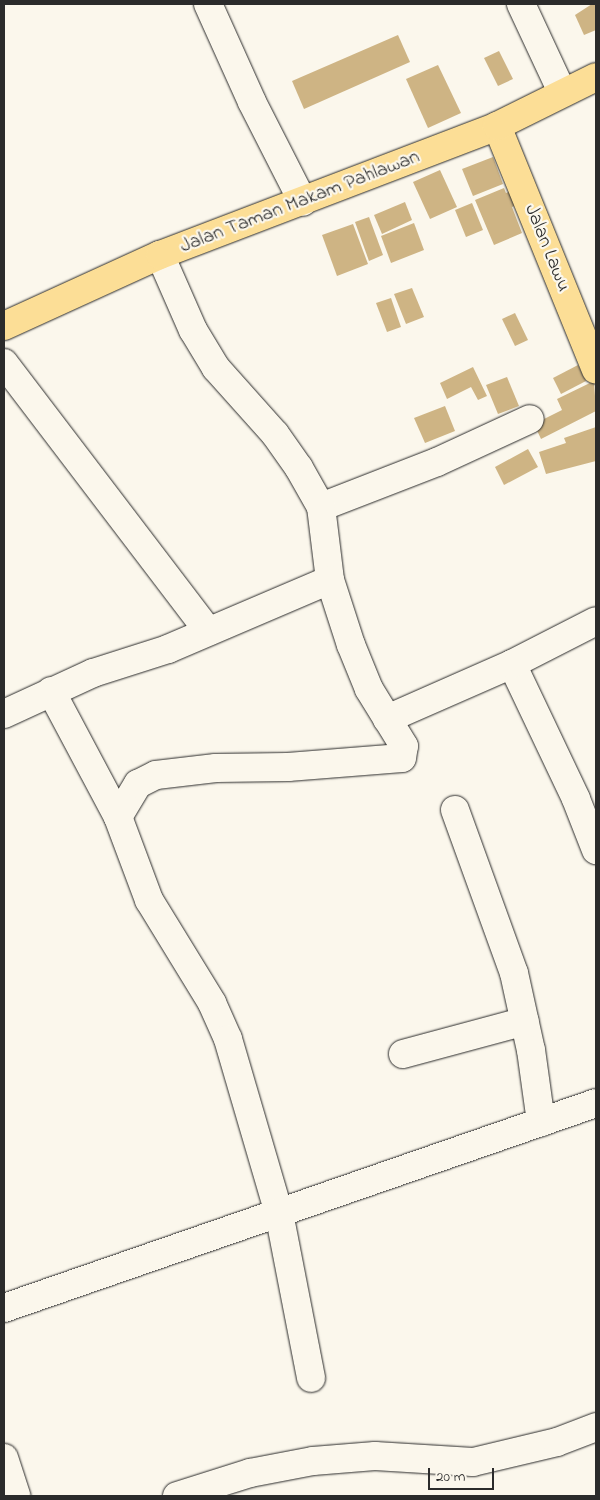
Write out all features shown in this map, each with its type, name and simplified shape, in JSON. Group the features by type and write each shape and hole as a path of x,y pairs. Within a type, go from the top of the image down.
{"main road":[{"name":"Jalan Taman Makam Pahlawan","path":"4,326 160,255 303,202 497,126 562,92 596,77"},
{"name":"Jalan Lawu","path":"497,126 596,370"}],"street":[{"path":"208,4 252,102 303,202"},
{"path":"521,4 562,92"},
{"path":"118,817 138,784 156,775 216,768 288,767 398,760 404,754 404,746 387,719 351,645 330,580 321,507 300,468 275,434 216,368 193,330 160,255"},
{"path":"4,362 208,631"},
{"path":"321,507 437,462 530,420"},
{"path":"4,714 50,691 93,673 168,649 330,580"},
{"path":"387,719 512,664 596,621"},
{"path":"512,664 576,799 596,850"},
{"path":"50,691 118,817 149,900 212,1003 228,1039 279,1213 311,1378"},
{"path":"454,810 505,946 525,1021 541,1122"},
{"path":"403,1054 525,1021"},
{"path":"4,1308 596,1103"},
{"path":"177,1496 250,1473 312,1462 375,1456 473,1462 556,1442 596,1427"},
{"path":"4,1458 16,1496"}],"building":[{"path":"592,4 596,4 596,30 584,35 575,15"},
{"path":"398,35 410,62 304,109 292,81"},
{"path":"499,51 513,79 498,86 484,58"},
{"path":"438,65 461,113 428,128 406,79"},
{"path":"493,157 503,184 473,196 462,169"},
{"path":"440,170 457,207 430,219 413,182"},
{"path":"504,188 506,193 516,189 522,203 512,207 522,233 494,245 475,200"},
{"path":"405,202 412,220 382,234 374,215"},
{"path":"472,203 483,230 466,237 455,210"},
{"path":"369,217 383,255 369,261 355,222"},
{"path":"414,223 424,250 391,263 381,236"},
{"path":"353,224 368,264 337,276 322,235"},
{"path":"412,288 424,317 406,324 394,294"},
{"path":"391,298 401,327 387,332 376,303"},
{"path":"515,313 528,340 515,346 502,319"},
{"path":"578,365 586,381 561,394 553,378"},
{"path":"473,367 487,396 478,400 471,387 447,399 440,383"},
{"path":"507,377 519,406 498,414 486,385"},
{"path":"594,381 596,411 541,439 534,424 562,410 557,399"},
{"path":"445,406 455,431 425,443 414,418"},
{"path":"596,427 596,461 546,474 539,452 566,443 564,438"},
{"path":"528,449 538,467 504,485 495,467"}]}
